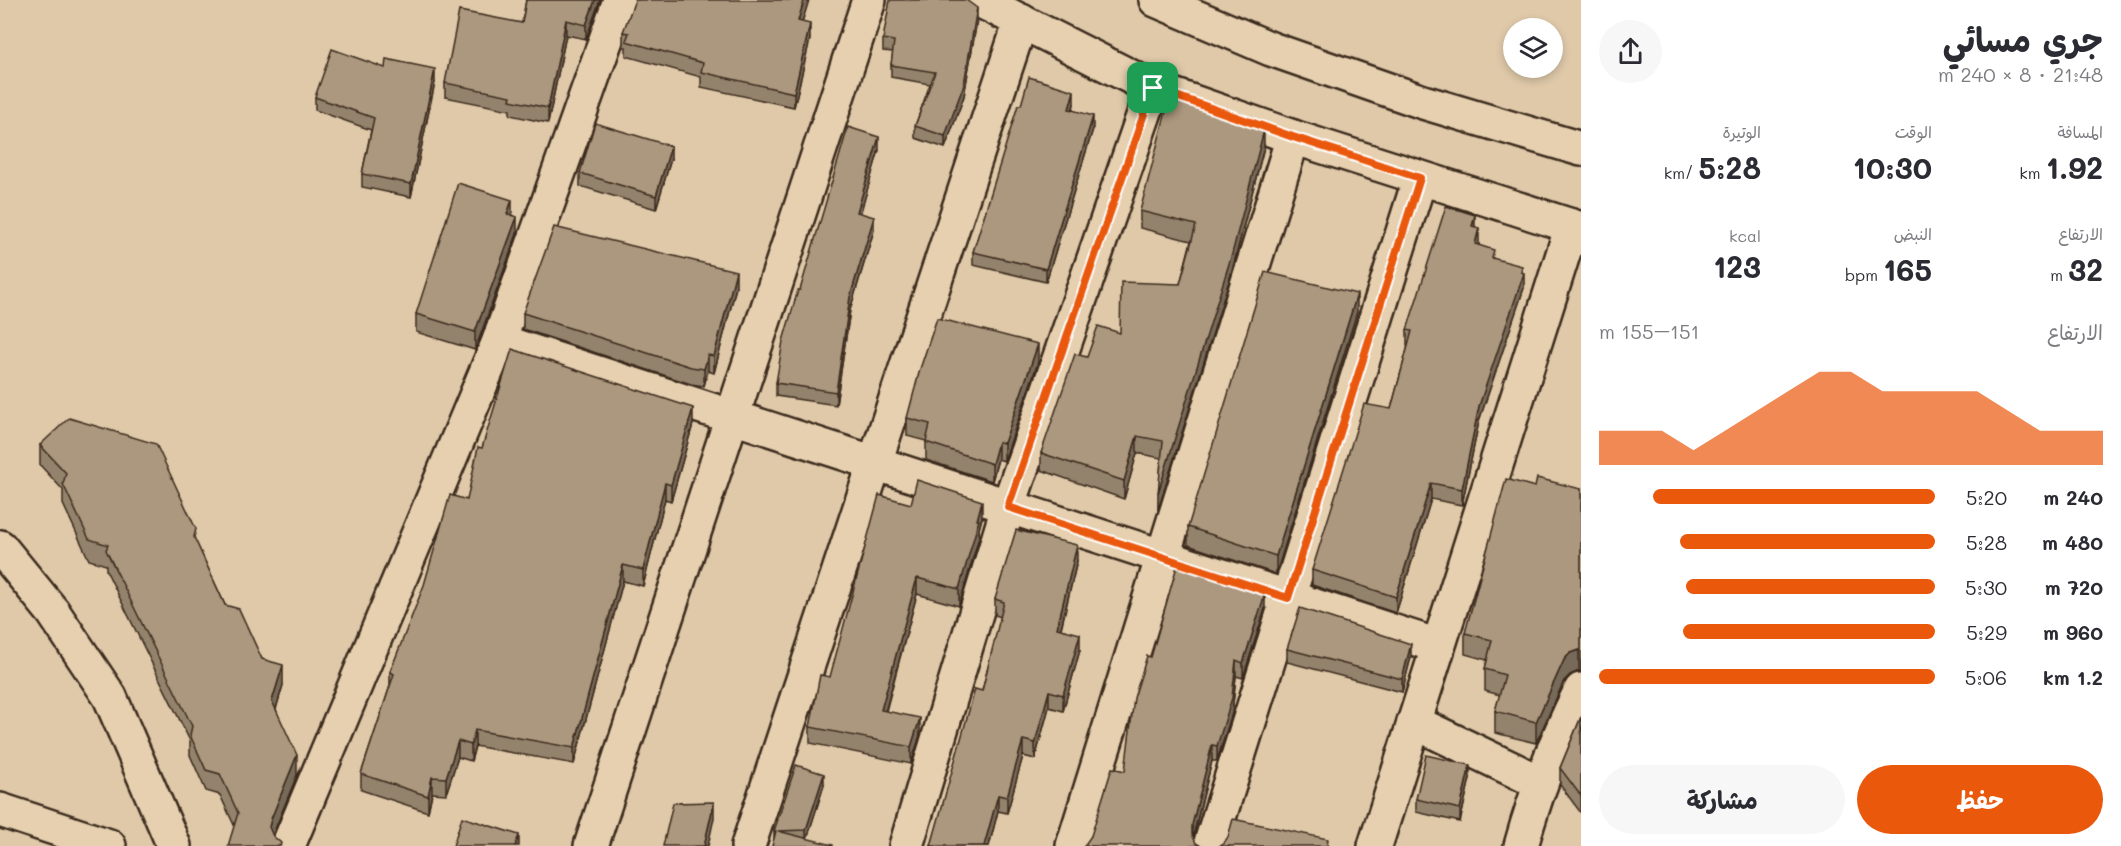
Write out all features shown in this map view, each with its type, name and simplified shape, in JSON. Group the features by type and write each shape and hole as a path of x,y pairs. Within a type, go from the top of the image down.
{"street":[{"path":"288,846 500,341 620,0"},
{"path":"591,846 868,0"},
{"path":"979,0 1153,88 1293,137 1576,227 1438,646 1375,846"},
{"path":"1156,0 1271,49 1423,102 1581,149"},
{"path":"748,846 1021,21"},
{"path":"906,846 1008,507 1153,88"},
{"path":"1073,846 1293,137"},
{"path":"1210,846 1420,178"},
{"path":"500,341 1438,646"},
{"path":"0,547 53,612 110,697 174,846"},
{"path":"1528,843 1540,783 1581,690"},
{"path":"1414,722 1540,783"},
{"path":"0,810 110,846"}],"building":[{"path":"526,0 595,0 586,25 566,20 548,108 510,100 511,96 445,83 459,11 522,23"},
{"path":"635,0 804,0 798,21 810,24 794,93 701,72 703,63 626,41 629,33 623,32"},
{"path":"890,0 966,0 977,8 964,84 945,136 915,126 935,72 891,65 894,41 883,39"},
{"path":"332,49 385,68 386,59 435,69 411,184 362,174 374,118 315,97"},
{"path":"1029,77 1074,91 1069,109 1093,116 1046,269 973,252 1018,105 1021,105"},
{"path":"1170,96 1264,130 1232,254 1158,493 1163,441 1137,436 1124,481 1041,453 1075,354 1087,357 1098,326 1120,333 1121,282 1180,284 1196,225 1140,211"},
{"path":"595,123 671,146 656,196 580,173"},
{"path":"848,127 879,137 857,212 874,217 850,297 836,392 776,383 783,341"},
{"path":"458,183 512,200 507,214 517,217 475,332 416,314"},
{"path":"1446,206 1475,215 1472,226 1479,228 1475,244 1494,250 1492,258 1522,266 1521,272 1524,273 1479,406 1462,489 1431,483 1396,597 1312,570 1364,404 1391,409 1412,331 1407,330"},
{"path":"554,227 736,271 714,356 708,355 704,369 691,367 523,313"},
{"path":"1265,272 1357,294 1276,556 1188,527"},
{"path":"937,318 1038,344 1004,443 998,442 992,464 926,442 930,424 907,418"},
{"path":"512,349 693,408 671,485 665,483 643,570 623,565 574,748 475,730 471,745 458,741 446,778 432,777 428,796 361,774 394,674 390,672 424,585 450,495 467,500 478,447 482,448"},
{"path":"69,418 156,444 196,529 194,537 225,605 239,609 262,659 283,665 272,701 297,755 269,827 273,836 281,843 280,846 228,846 238,813 220,774 206,770 190,735 192,726 106,550 108,545 89,539 63,484 66,473 40,445"},
{"path":"1537,478 1581,489 1581,650 1570,653 1564,660 1536,722 1495,711 1505,675 1485,669 1492,640 1465,633 1506,479 1535,487"},
{"path":"917,480 982,501 977,520 979,520 959,589 917,578 881,710 920,718 911,747 810,727 820,675 830,677 879,495 911,504"},
{"path":"1016,530 1077,545 1057,628 1080,634 1063,695 1049,691 1035,743 1023,740 1007,797 998,795 984,846 931,846 975,689 982,691 1004,602 995,599"},
{"path":"1177,566 1265,594 1243,663 1236,660 1232,698 1217,746 1212,745 1192,825 1192,834 1196,843 1201,846 1084,846 1091,836 1112,768 1125,771 1134,698 1147,656 1151,657"},
{"path":"1300,608 1411,644 1402,679 1287,649"},
{"path":"1581,717 1581,796 1560,768"},
{"path":"1426,755 1470,765 1460,809 1416,799"},
{"path":"796,765 824,774 806,830 778,831 833,846 772,846 776,831 774,831"},
{"path":"714,802 704,846 663,846 673,803"},
{"path":"462,817 519,835 515,846 453,846"},
{"path":"1233,819 1328,839 1327,846 1219,846 1228,837"}],"route":[{"path":"1153,88 1420,178 1288,598 1008,507 1153,88"}]}
